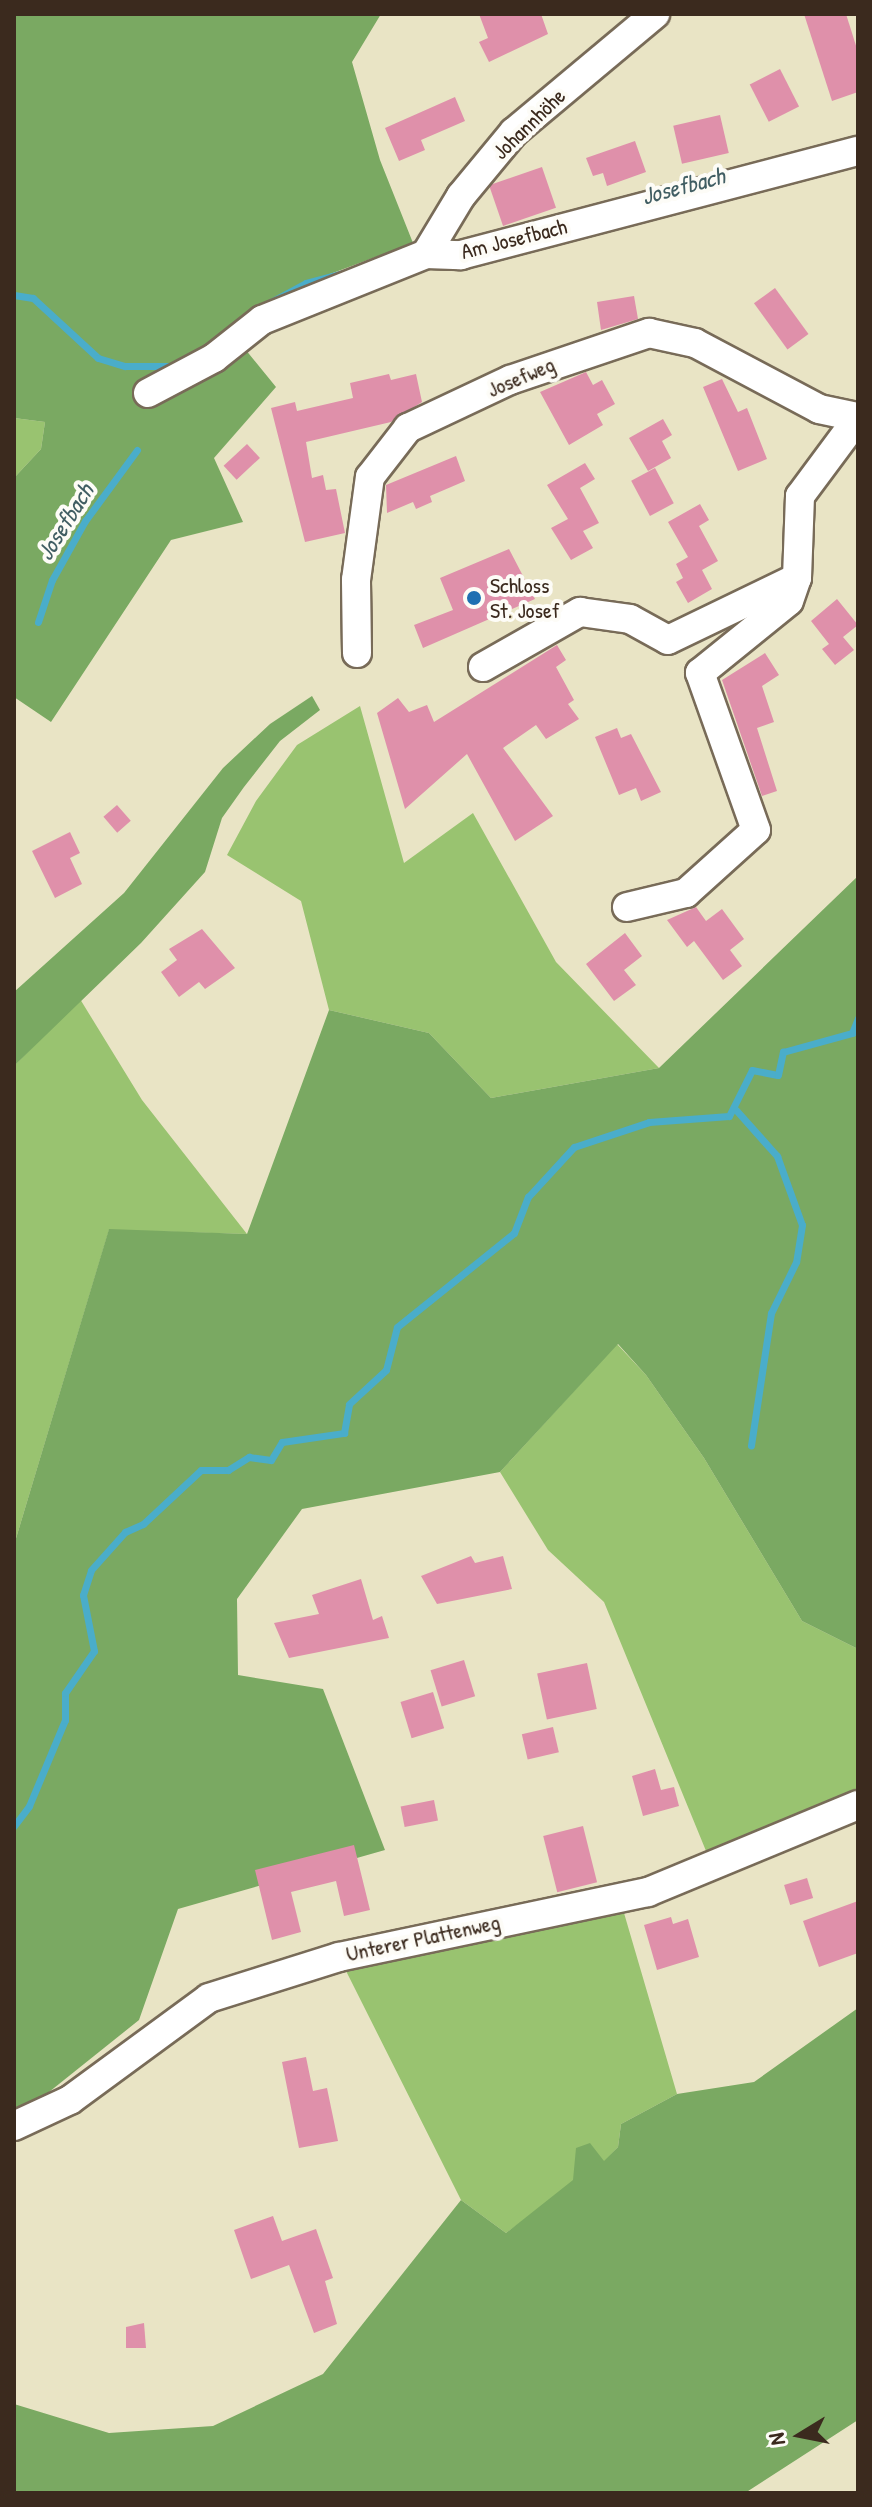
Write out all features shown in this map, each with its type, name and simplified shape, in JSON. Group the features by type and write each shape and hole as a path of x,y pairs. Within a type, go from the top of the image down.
{"street":[{"name":"Johannhöhe","path":"426,254 461,196 514,132 655,14"},
{"name":"Am Josefbach","path":"148,393 214,358 262,320 426,254 461,255 858,151"},
{"name":"Josefweg","path":"357,653 356,580 370,477 408,428 510,380 649,333 695,343 819,409 858,417 800,496 797,578 789,601 700,673 756,830 686,893 627,907"},
{"path":"483,667 580,612 630,619 668,640 797,578"},
{"name":"Unterer Plattenweg","path":"14,2126 70,2100 209,1998 339,1957 648,1892 858,1805"}],"green space":[{"path":"14,14 381,14 352,62 380,160 413,243 306,283 232,333 276,387 214,458 243,522 171,540 51,722 14,697 14,478 41,449 45,422 14,418"},
{"path":"14,418 45,422 41,449 14,478"},
{"path":"312,696 320,710 280,741 244,787 222,818 205,872 141,943 14,1066 14,992 124,893 223,768 270,724"},
{"path":"360,706 404,863 473,813 556,962 659,1068 491,1098 429,1033 329,1010 301,901 227,855 256,801 297,745"},
{"path":"858,876 858,1649 802,1621 704,1458 646,1375 618,1344 500,1472 302,1509 237,1599 238,1675 323,1689 385,1850 178,1909 139,2020 14,2120 14,1545 109,1229 247,1234 329,1010 429,1033 491,1098 659,1068"},
{"path":"80,999 142,1100 247,1234 109,1230 14,1545 14,1066"},
{"path":"617,1344 646,1375 704,1458 802,1621 858,1649 858,1806 713,1868 604,1602 548,1550 500,1472"},
{"path":"624,1913 677,2094 621,2124 618,2147 604,2162 506,2233 461,2200 339,1957"},
{"path":"858,2008 858,2420 745,2493 14,2493 14,2404 109,2433 213,2426 323,2374 461,2200 506,2233 573,2180 576,2148 590,2143 604,2161 618,2147 621,2124 677,2094 754,2082"}],"building":[{"path":"479,14 541,14 548,34 489,62 479,42 488,38"},
{"path":"804,14 846,14 858,52 858,92 832,101"},
{"path":"780,69 799,106 769,122 750,84"},
{"path":"455,97 465,121 421,140 425,150 399,161 385,128"},
{"path":"720,115 729,153 682,164 673,126"},
{"path":"635,141 646,172 607,186 603,173 593,176 586,158"},
{"path":"542,167 556,208 503,226 489,185"},
{"path":"775,288 809,334 787,349 754,303"},
{"path":"634,296 638,319 601,330 597,302"},
{"path":"586,372 593,385 602,380 615,404 597,414 603,425 569,445 540,392"},
{"path":"389,374 391,380 416,374 422,402 391,422 306,442 312,478 323,475 326,490 336,489 345,533 305,542 271,408 295,402 297,411 353,398 350,383"},
{"path":"722,379 738,412 747,408 767,459 738,471 703,387"},
{"path":"663,419 672,435 662,441 671,458 648,471 629,438"},
{"path":"247,444 260,458 237,480 224,466"},
{"path":"456,456 465,481 430,496 432,502 416,509 413,502 387,513 386,485"},
{"path":"585,463 595,479 580,488 599,523 583,531 593,548 571,560 551,528 568,519 547,485"},
{"path":"655,468 674,503 650,516 631,481"},
{"path":"700,504 709,520 699,526 718,561 702,570 712,589 688,603 676,582 683,578 676,564 688,557 668,522"},
{"name":"Schloss St. Josef","path":"509,549 535,599 423,648 414,625 453,610 440,578"},
{"path":"837,599 858,625 843,637 854,650 835,665 822,649 829,644 811,621"},
{"path":"557,645 566,660 556,667 574,700 568,704 579,719 546,739 536,725 503,748 553,816 515,841 467,754 405,809 377,713 398,698 409,712 427,705 434,722"},
{"path":"765,653 779,675 762,686 774,722 757,728 777,791 762,796 722,680"},
{"path":"617,728 621,738 631,734 661,792 641,801 636,788 619,795 595,737"},
{"path":"117,805 131,821 117,833 103,817"},
{"path":"70,832 80,853 70,858 82,884 55,898 32,851"},
{"path":"696,907 706,921 722,909 744,939 730,950 742,966 723,980 694,941 687,947 667,920"},
{"path":"202,929 235,968 205,989 199,982 179,997 161,972 177,960 169,949"},
{"path":"625,933 642,956 624,970 636,985 614,1001 586,964"},
{"path":"471,1556 475,1563 503,1556 512,1589 437,1604 421,1576"},
{"path":"361,1579 373,1620 382,1616 389,1638 289,1658 274,1623 319,1614 312,1595"},
{"path":"464,1660 475,1696 442,1707 431,1670"},
{"path":"587,1663 597,1709 547,1720 537,1674"},
{"path":"433,1692 444,1728 412,1738 400,1702"},
{"path":"553,1727 559,1752 528,1760 522,1734"},
{"path":"655,1769 661,1790 674,1787 679,1806 643,1816 632,1776"},
{"path":"434,1800 438,1821 405,1827 401,1806"},
{"path":"583,1826 597,1882 557,1892 543,1836"},
{"path":"354,1845 370,1910 344,1916 336,1881 291,1892 301,1932 272,1940 255,1870"},
{"path":"807,1878 813,1898 790,1905 784,1885"},
{"path":"858,1901 858,1953 819,1967 803,1921"},
{"path":"671,1917 673,1924 688,1919 699,1957 657,1970 644,1925"},
{"path":"306,2057 313,2091 327,2088 338,2141 299,2148 282,2062"},
{"path":"273,2216 282,2241 316,2229 333,2278 325,2281 337,2324 314,2333 289,2265 251,2279 234,2230"},
{"path":"144,2323 146,2348 126,2348 126,2327"}],"waterway":[{"name":"Josefbach","path":"267,304 306,283 344,273"},
{"path":"14,295 33,298 98,358 125,366 174,366"},
{"name":"Josefbach","path":"38,622 52,580 85,521 137,450"},
{"path":"14,1826 29,1806 65,1720 65,1693 94,1651 83,1595 91,1570 125,1532 143,1524 201,1470 228,1470 249,1457 271,1460 282,1442 344,1433 349,1404 386,1370 397,1327 514,1233 528,1197 574,1147 649,1122 729,1116 752,1070 778,1075 783,1052 852,1033 858,1018"},
{"path":"736,1110 777,1156 802,1225 796,1262 771,1313 751,1446"}],"place":[{"name":"Schloss St. Josef","path":"474,598"}]}
